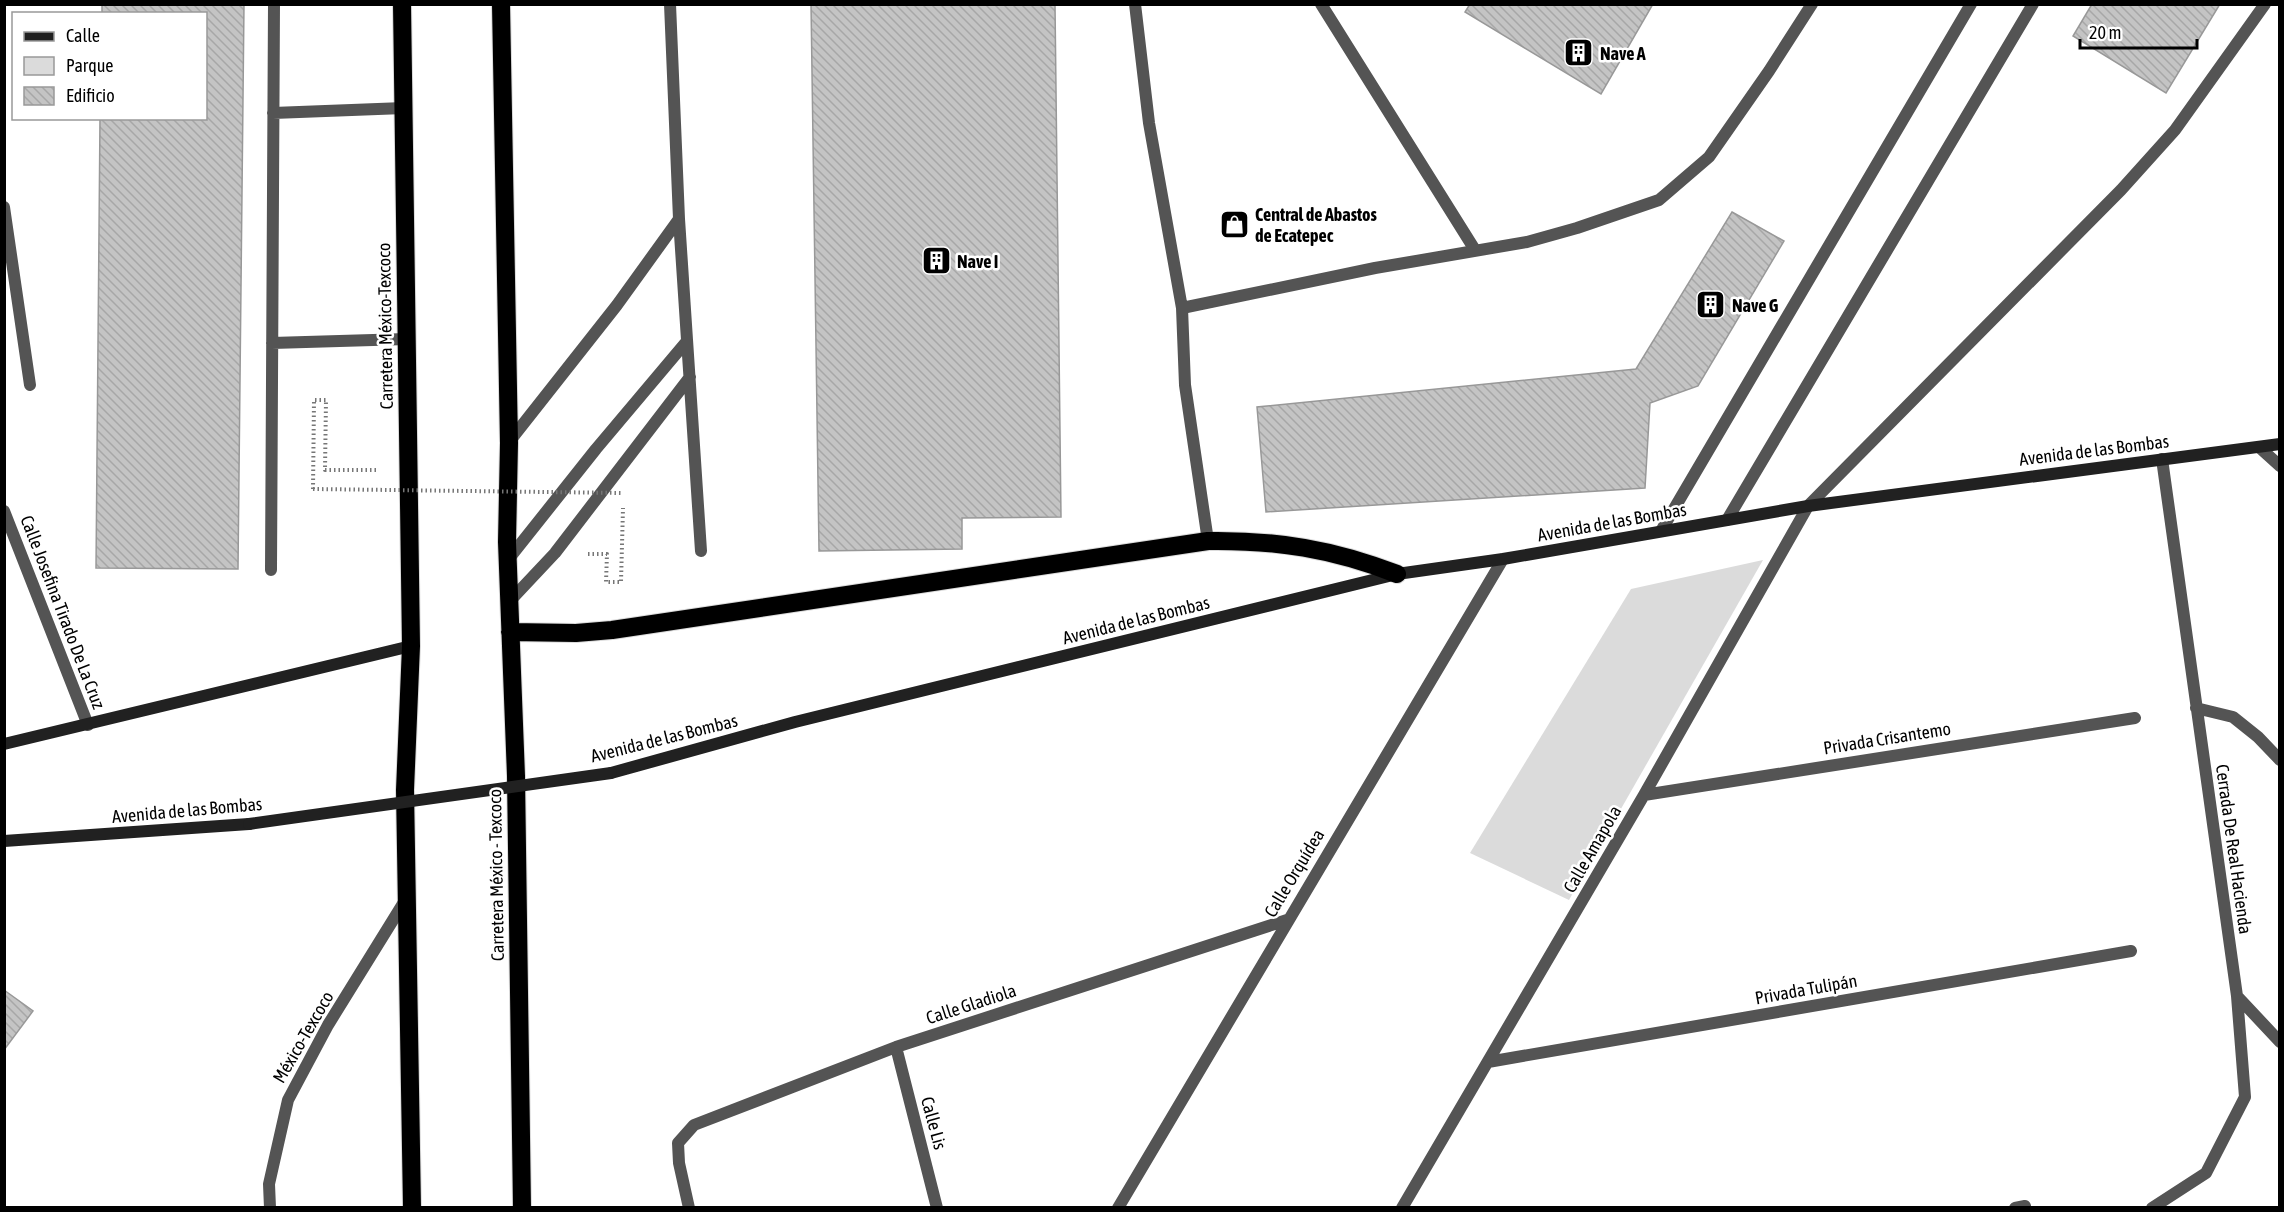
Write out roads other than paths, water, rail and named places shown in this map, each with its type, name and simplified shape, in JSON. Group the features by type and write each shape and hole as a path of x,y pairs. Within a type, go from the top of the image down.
{"highway":[{"name":"Carretera México-Texcoco","path":"402,4 411,646"},
{"path":"501,4 509,442"},
{"name":"Carretera México - Texcoco","path":"509,442 507,561 516,776 522,1208"},
{"path":"510,632 576,633 612,630 1208,541 1251,541 1294,545 1364,561 1397,574"},
{"path":"411,646 405,790 412,1208"}],"main road":[{"name":"Avenida de las Bombas","path":"4,841 249,824 610,773 795,722 1397,574 1503,559 1808,506 2280,444"},
{"path":"4,744 411,646"}],"street":[{"path":"272,570 274,4"},
{"path":"670,4 679,219 701,551"},
{"path":"1135,4 1149,123 1182,308 1185,385 1208,541"},
{"path":"1321,4 1475,250"},
{"path":"1182,308 1475,250 1527,242 1577,228 1659,200 1708,157 1769,71 1812,4"},
{"path":"1661,531 1971,4"},
{"path":"1727,520 2033,4"},
{"name":"Calle Amapola","path":"1402,1208 1644,795 1808,506 2121,190 2175,130 2265,4"},
{"path":"273,113 404,108"},
{"path":"4,207 30,385"},
{"path":"509,442 617,305 679,219"},
{"path":"272,343 406,339"},
{"path":"507,561 687,340"},
{"path":"509,602 555,553 690,377"},
{"path":"2259,447 2280,466"},
{"name":"Cerrada De Real Hacienda","path":"2152,1208 2206,1173 2246,1097 2237,996 2162,459"},
{"name":"Calle Josefina Tirado De La Cruz","path":"4,511 88,725"},
{"name":"Calle Orquídea","path":"1118,1208 1503,559"},
{"path":"2196,708 2233,717 2258,737 2280,760"},
{"name":"Privada Crisantemo","path":"1644,795 2135,718"},
{"name":"México-Texcoco","path":"270,1208 269,1184 288,1100 328,1025 407,898"},
{"name":"Calle Gladiola","path":"689,1208 679,1163 678,1143 694,1125 896,1047 1287,920"},
{"name":"Privada Tulipán","path":"1488,1062 2131,951"},
{"path":"2237,996 2280,1042"},
{"name":"Calle Lis","path":"896,1047 937,1208"}],"place":[{"name":"Nave A","path":"1579,53"},
{"name":"Central de Abastos de Ecatepec","path":"1234,224"},
{"name":"Nave I","path":"936,261"},
{"name":"Nave G","path":"1711,305"}]}
